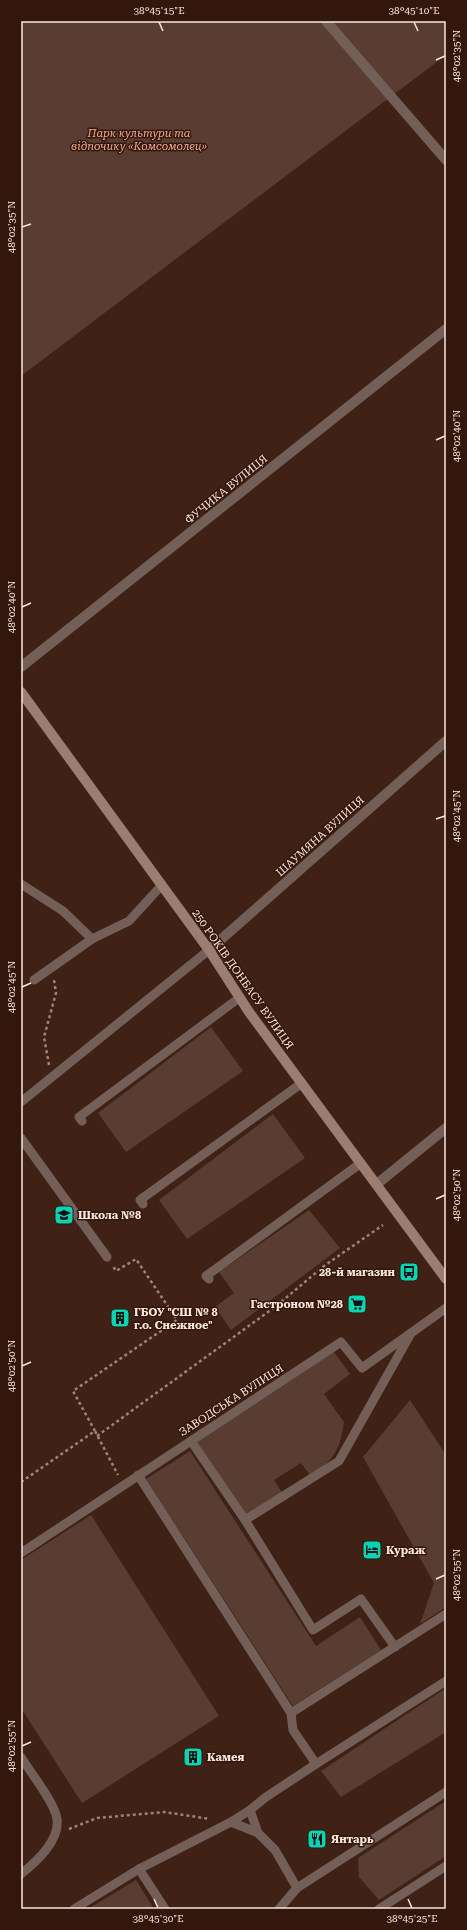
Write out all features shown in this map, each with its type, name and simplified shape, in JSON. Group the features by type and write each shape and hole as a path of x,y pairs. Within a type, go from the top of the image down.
{"street":[{"path":"326,21 446,160"},
{"name":"ФУЧИКА ВУЛИЦЯ","path":"21,667 446,329"},
{"name":"250 РОКІВ ДОНБАСУ ВУЛИЦЯ","path":"21,692 209,950 239,998 446,1279"},
{"name":"ШАУМЯНА ВУЛИЦЯ","path":"209,950 446,741"},
{"path":"377,1184 446,1128"}],"lane":[{"path":"21,884 63,911 92,939"},
{"path":"34,980 92,939 129,921 161,886"},
{"path":"21,1102 52,1079 209,950"},
{"path":"82,1121 79,1117 239,998"},
{"path":"143,1204 140,1200 302,1083"},
{"path":"21,1138 107,1257"},
{"path":"209,1279 206,1276 361,1163"},
{"name":"ЗАВОДСЬКА ВУЛИЦЯ","path":"21,1553 341,1342 362,1368 446,1308"},
{"path":"245,1520 339,1461 412,1332"},
{"path":"192,1440 245,1520 313,1630 361,1599 395,1647"},
{"path":"138,1475 291,1713 293,1730 316,1764"},
{"path":"291,1713 446,1614"},
{"path":"74,1909 139,1869 230,1823 250,1810 266,1796 446,1681"},
{"path":"21,1757 52,1806 57,1819 50,1845 32,1865 21,1874"},
{"path":"279,1909 297,1888 446,1792"},
{"path":"250,1810 258,1832 275,1850 297,1888"},
{"path":"230,1823 258,1832"},
{"path":"379,1909 446,1866"},
{"path":"139,1869 165,1909"}],"path":[{"path":"51,968 56,993 44,1037 52,1079"},
{"path":"97,1436 275,1307 324,1266 382,1225"},
{"path":"107,1257 116,1271 136,1259 177,1320 73,1391 124,1485"},
{"path":"21,1482 95,1431"},
{"path":"54,1834 97,1818 164,1812 188,1814 230,1823"}],"green space":[{"name":"Парк культури та відпочику «Комсомолец»","path":"21,21 446,21 446,55 21,376"},
{"path":"211,1027 243,1071 126,1152 98,1113"},
{"path":"273,1114 305,1158 187,1239 159,1200"},
{"path":"309,1210 340,1248 231,1330 215,1307 234,1293 219,1272"},
{"path":"331,1348 350,1374 324,1394 344,1422 340,1441 334,1454 312,1478 301,1463 274,1480 284,1496 245,1520 191,1441"},
{"path":"410,1400 446,1455 446,1607 420,1624 434,1583 363,1457"},
{"path":"190,1451 316,1646 360,1617 381,1650 293,1706 146,1479"},
{"path":"91,1515 219,1716 82,1803 21,1708 21,1560"},
{"path":"446,1688 446,1732 341,1797 321,1771"},
{"path":"446,1801 446,1856 379,1900 359,1877 358,1858"},
{"path":"136,1880 154,1909 88,1909"}],"place":[{"name":"Школа №8","path":"64,1215"},
{"name":"28-й магазин","path":"409,1272"},
{"name":"Гастроном №28","path":"357,1304"},
{"name":"ГБОУ \"СШ № 8 г.о. Снежное\"","path":"120,1318"},
{"name":"Кураж","path":"372,1550"},
{"name":"Камея","path":"193,1757"},
{"name":"Янтарь","path":"317,1839"}]}
